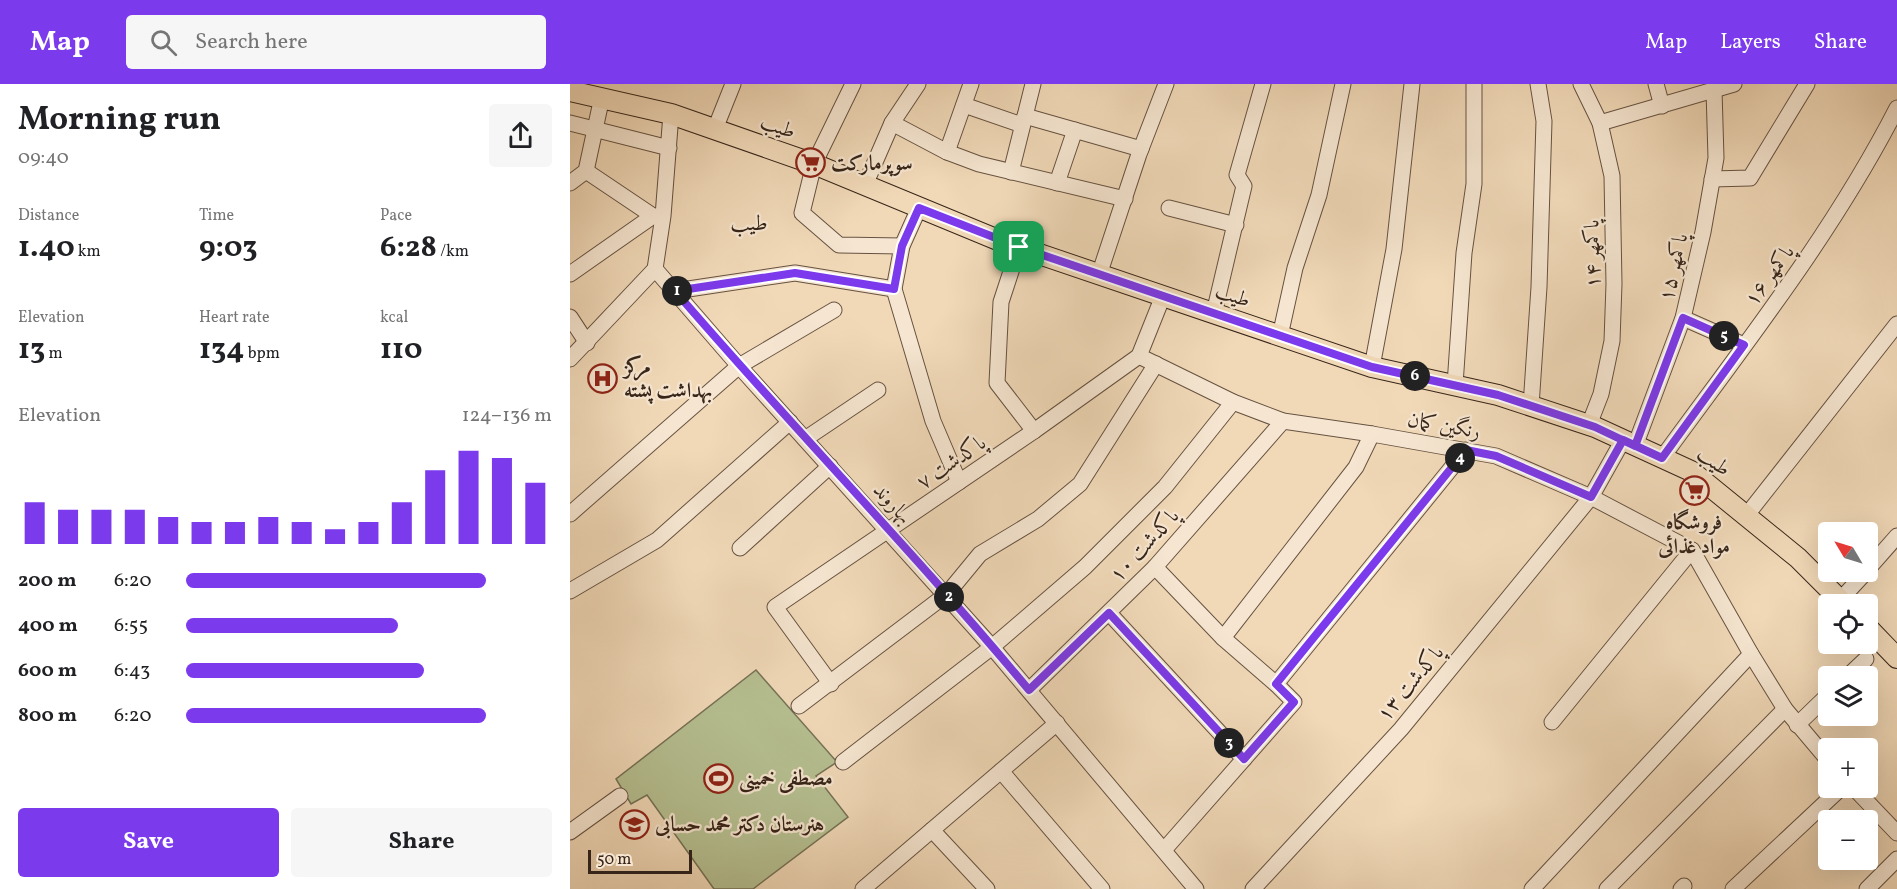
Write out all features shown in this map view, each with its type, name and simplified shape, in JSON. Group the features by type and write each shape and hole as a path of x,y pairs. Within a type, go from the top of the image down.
{"main road":[{"name":"طیب","path":"576,89 671,114 715,129 814,164 1019,247 1372,367 1498,395 1589,425 1691,471 1798,558 1834,594"},
{"path":"1878,638 1897,658"}],"street":[{"path":"715,129 733,84"},
{"path":"853,84 814,164 802,213 839,244 902,246"},
{"path":"864,185 892,123 918,84"},
{"path":"947,152 971,84"},
{"path":"1011,171 1033,84"},
{"path":"1099,275 1141,149 1166,84"},
{"path":"1214,313 1244,186 1237,175 1263,84"},
{"path":"1280,336 1295,268 1319,195 1343,84"},
{"path":"1372,367 1394,249 1412,84"},
{"path":"1455,385 1464,253 1474,184 1474,84"},
{"path":"1532,406 1539,287 1544,121 1538,84"},
{"name":"پاکمهر ۱۴","path":"1581,84 1600,123 1612,176 1614,284 1612,341 1601,394 1589,425"},
{"path":"1656,84 1662,106"},
{"path":"1600,123 1662,106 1695,90 1714,90 1734,84"},
{"path":"1713,179 1750,178 1807,84"},
{"name":"پاکمهر ۱۵","path":"1591,497 1629,443 1683,318 1703,232 1716,158 1714,90"},
{"path":"570,183 586,171 602,97"},
{"path":"964,105 1075,130 1141,149"},
{"path":"570,359 656,269 658,216 669,148 671,114"},
{"name":"پاکمهر ۱۶","path":"1662,458 1830,224 1895,117"},
{"path":"570,123 669,148"},
{"path":"892,123 947,152 979,164 1125,199"},
{"path":"1057,183 1075,130"},
{"path":"586,171 658,216"},
{"path":"919,208 902,246 894,289 933,421 959,482"},
{"path":"1169,208 1236,225"},
{"path":"570,274 658,216"},
{"path":"1019,247 1001,302 998,383 1034,431"},
{"name":"بهاروند","path":"656,269 739,366 947,594 1196,889"},
{"path":"675,291 795,273 894,289"},
{"path":"1139,356 1163,296"},
{"path":"570,514 739,366 834,310"},
{"path":"570,317 587,343"},
{"path":"1683,318 1744,345"},
{"path":"1746,516 1897,324"},
{"name":"پاکدشت ۷","path":"831,684 775,607 1034,431 1139,356"},
{"name":"رنگین کمان","path":"1139,356 1233,402 1283,421 1496,456 1591,497 1692,550"},
{"path":"799,706 947,594 980,554 1038,519 1080,484 1156,364"},
{"path":"806,439 878,390"},
{"path":"843,762 992,646 1085,567 1165,487 1233,402"},
{"name":"پاکدشت ۱۰","path":"1029,690 1155,567 1283,421"},
{"path":"570,591 657,540 790,422"},
{"path":"1223,638 1356,467 1372,434"},
{"path":"1276,684 1466,450"},
{"path":"740,548 830,466"},
{"name":"پاکدشت ۱۳","path":"1253,889 1401,729 1591,497"},
{"path":"1878,558 1897,536"},
{"path":"1552,723 1692,550 1785,709 1818,748"},
{"path":"1155,567 1223,638 1294,702 1164,850"},
{"path":"1848,594 1858,582"},
{"path":"1109,613 1244,759"},
{"path":"1532,889 1751,654"},
{"path":"1859,666 1866,659"},
{"path":"1797,724 1818,704"},
{"path":"1607,889 1785,709"},
{"path":"865,888 1056,723"},
{"path":"1001,771 1102,889"},
{"path":"570,832 620,796"},
{"path":"1733,889 1830,798"},
{"path":"1865,798 1895,826"},
{"path":"932,830 987,889"},
{"path":"1867,889 1897,859"}],"green space":[{"name":"مصطفی خمینی","path":"756,670 837,762 816,776 848,817 753,889 714,889 647,795 631,804 616,779"}],"place":[{"name":"سوپرمارکت","path":"810,163"},
{"name":"مرکز بهداشت پشته","path":"603,378"},
{"name":"فروشگاه مواد غذائی","path":"1694,491"},
{"name":"مصطفی خمینی","path":"718,778"},
{"name":"هنرستان دکتر محمد حسابی","path":"634,824"}],"district":[{"name":"طیب","path":"749,222"}],"route":[{"path":"1019,247 919,208 902,246 894,289 795,273 675,291 739,366 947,594 1029,690 1109,613 1244,759 1294,702 1276,684 1466,450 1496,456 1591,497 1623,440 1635,446 1662,458 1744,345 1683,318 1635,446 1623,440 1595,427 1498,395 1372,367 1019,247"}]}
